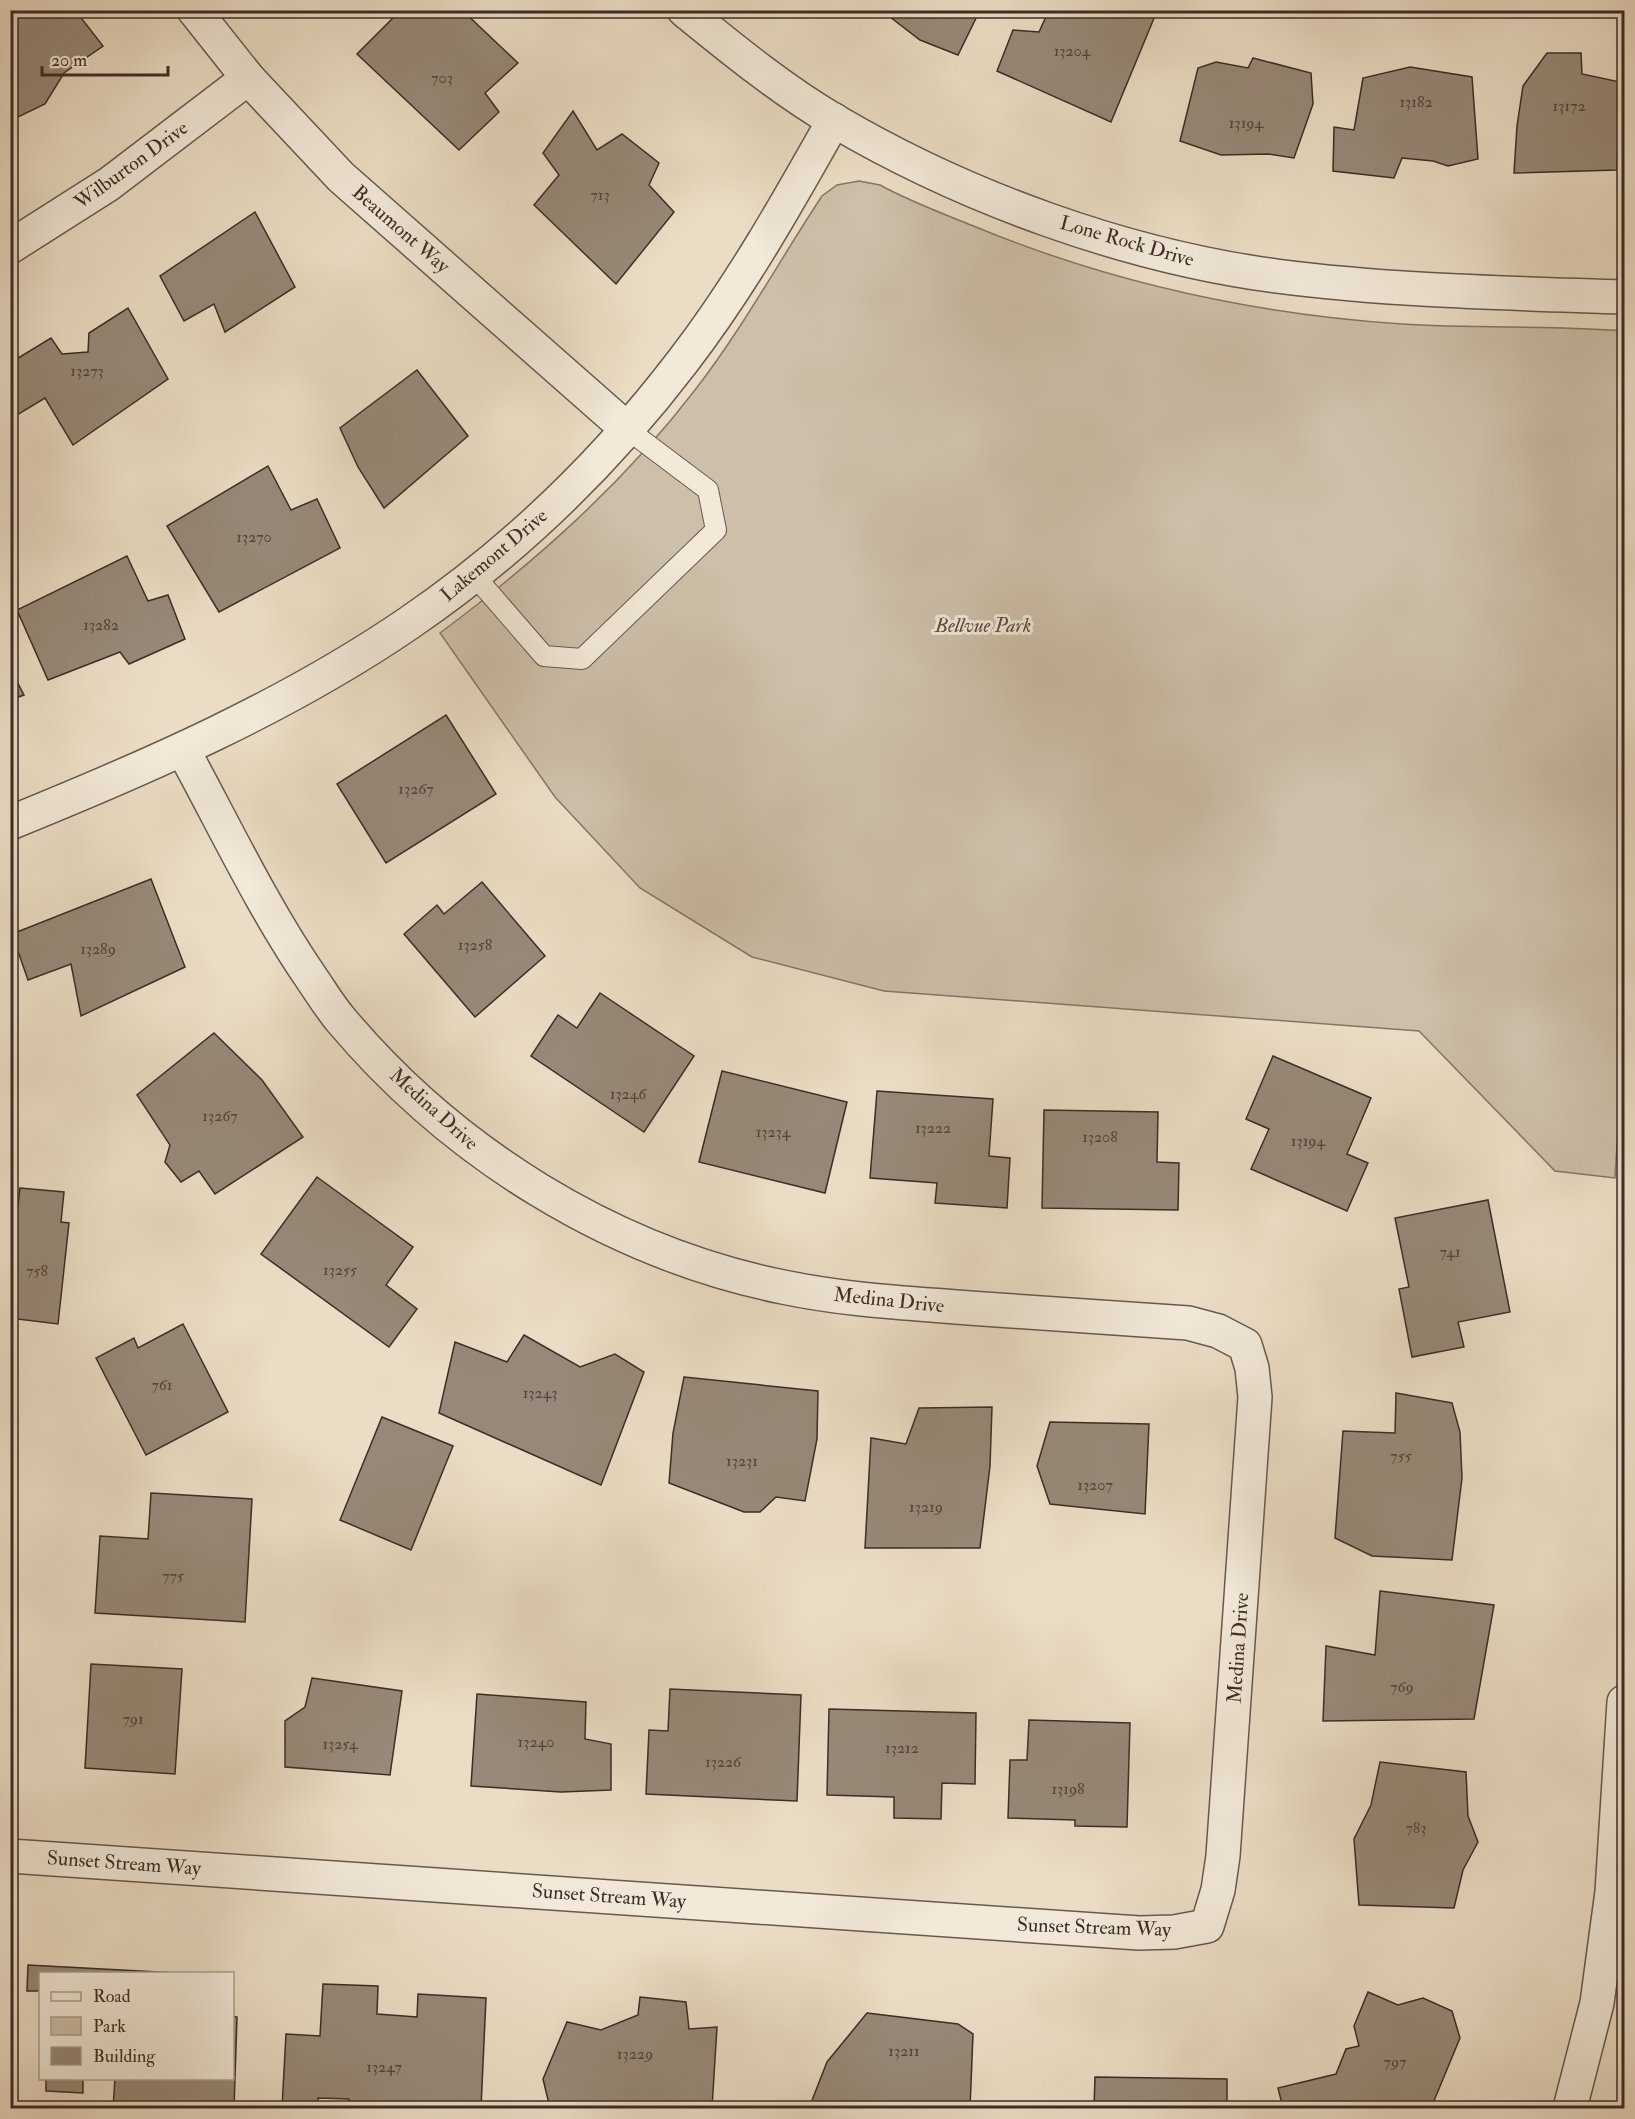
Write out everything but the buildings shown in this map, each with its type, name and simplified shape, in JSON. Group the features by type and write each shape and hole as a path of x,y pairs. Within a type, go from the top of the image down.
{"street":[{"name":"Beaumont Way","path":"194,10 248,78 341,177 627,429"},
{"name":"Lone Rock Drive","path":"684,10 732,48 834,120 918,165 1004,202 1092,233 1183,259 1274,276 1358,285 1624,297"},
{"name":"Wilburton Drive","path":"10,247 109,184 248,78"},
{"name":"Lakemont Drive","path":"10,823 183,750 339,667 410,623 473,574 545,513 627,429 683,361 730,293 834,120"},
{"name":"Medina Drive","path":"183,750 278,929 340,1018 410,1092 481,1152 550,1197 623,1236 699,1265 782,1287 865,1300 1188,1323 1218,1331 1245,1346 1252,1368 1255,1397 1223,1856 1218,1890 1207,1926"},
{"path":"1570,2109 1597,2003 1612,1892 1624,1702"},
{"name":"Sunset Stream Way","path":"10,1856 1139,1933 1174,1932 1207,1926"}],"lane":[{"path":"473,574 544,656 582,659 716,530 708,490 627,429"}],"green space":[{"name":"Bellvue Park","path":"859,181 880,185 948,216 1076,264 1237,304 1402,324 1624,331 1624,1028 1615,1178 1555,1171 1419,1031 884,991 752,957 640,888 555,797 440,633 543,550 638,458 712,367 822,196 837,185"}]}
